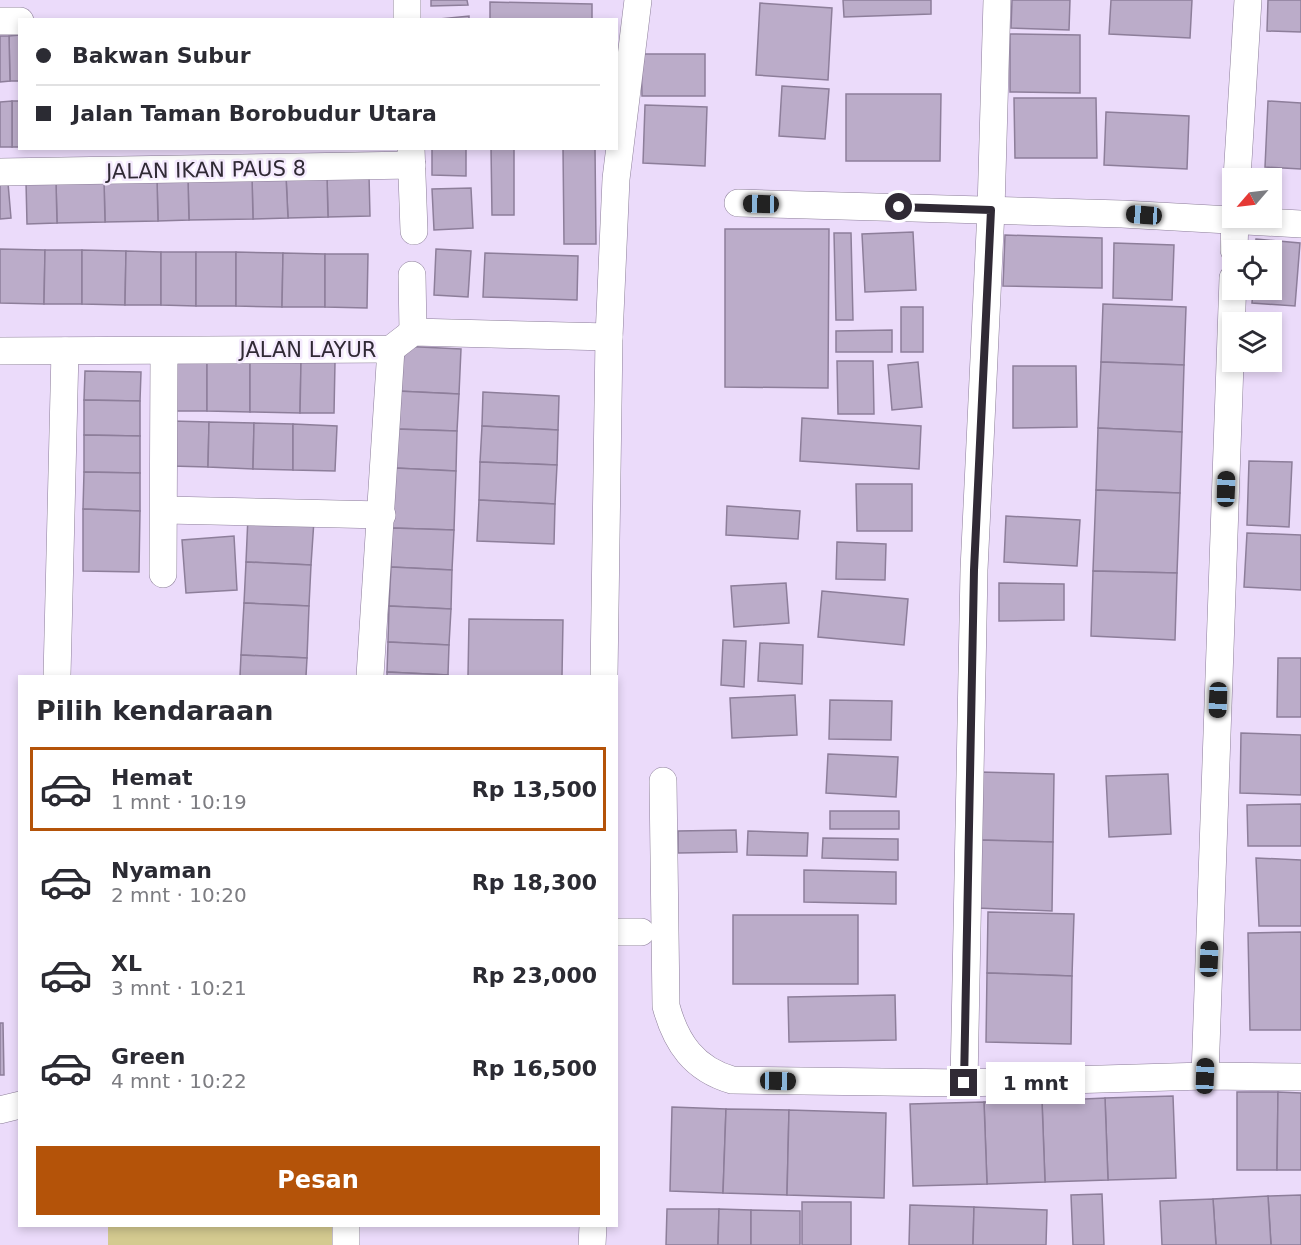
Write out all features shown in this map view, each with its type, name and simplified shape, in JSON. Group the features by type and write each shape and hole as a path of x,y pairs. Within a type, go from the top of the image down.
{"street":[{"path":"407,0 407,18"},
{"path":"604,675 609,337 616,179 638,0"},
{"path":"964,1083 974,570 991,210 997,0"},
{"path":"1239,168 1248,0"},
{"path":"0,21 18,21"},
{"path":"411,157 414,231"},
{"name":"JALAN IKAN PAUS 8","path":"0,172 411,157"},
{"path":"738,203 1122,214 1222,219"},
{"path":"1282,223 1301,224"},
{"path":"412,275 413,332 609,337"},
{"path":"1205,1076 1232,300"},
{"name":"JALAN LAYUR","path":"0,351 391,349 413,332"},
{"path":"370,675 391,349"},
{"path":"57,675 65,351"},
{"path":"163,574 164,351"},
{"path":"165,510 382,515"},
{"path":"663,780 666,1006 672,1027 688,1055 711,1074 732,1080 964,1083 1205,1076 1301,1077"},
{"path":"0,1110 18,1106"},
{"path":"346,1227 346,1245"},
{"path":"592,1245 593,1227"}],"shaded area":[{"path":"108,1227 332,1227 333,1245 108,1245"}],"building":[{"path":"431,0 467,0 468,5 431,6"},
{"path":"843,0 931,0 931,14 844,17"},
{"path":"1012,0 1070,0 1069,30 1011,28"},
{"path":"1111,0 1192,0 1190,38 1109,34"},
{"path":"1268,0 1301,0 1301,32 1267,31"},
{"path":"490,2 592,4 592,18 490,18"},
{"path":"760,3 832,8 828,80 756,75"},
{"path":"1010,34 1080,35 1080,93 1010,92"},
{"path":"18,35 18,81 10,81 9,36"},
{"path":"0,36 9,36 10,81 0,82"},
{"path":"641,54 705,54 705,96 642,96"},
{"path":"782,86 829,89 825,139 779,136"},
{"path":"846,94 941,94 940,161 846,161"},
{"path":"1014,98 1096,98 1097,158 1015,158"},
{"path":"12,101 18,101 18,147 12,147"},
{"path":"12,101 12,147 0,147 0,102"},
{"path":"1268,101 1301,103 1301,169 1265,167"},
{"path":"645,105 707,107 705,166 643,163"},
{"path":"1106,112 1189,116 1187,169 1104,165"},
{"path":"432,150 466,150 466,176 432,175"},
{"path":"491,150 514,150 514,215 492,215"},
{"path":"563,150 595,150 596,244 564,244"},
{"path":"369,175 370,216 328,217 327,176"},
{"path":"286,176 327,176 328,217 288,218"},
{"path":"286,176 288,218 253,219 252,177"},
{"path":"252,177 253,219 189,220 188,179"},
{"path":"157,179 188,179 189,220 158,221"},
{"path":"157,179 158,221 105,222 104,180"},
{"path":"104,180 105,222 57,223 56,182"},
{"path":"26,182 56,182 57,223 27,224"},
{"path":"0,183 8,183 11,218 0,219"},
{"path":"471,188 473,228 434,230 432,189"},
{"path":"725,229 829,229 828,388 725,387"},
{"path":"913,232 916,290 865,292 862,234"},
{"path":"834,233 851,233 853,320 836,320"},
{"path":"1005,235 1102,238 1102,288 1003,286"},
{"path":"1282,241 1300,243 1295,306 1252,303 1252,300 1282,300"},
{"path":"1114,243 1174,245 1172,300 1113,298"},
{"path":"0,249 45,250 44,304 0,303"},
{"path":"436,249 471,251 468,297 434,295"},
{"path":"45,250 82,250 82,304 44,304"},
{"path":"82,250 126,251 125,305 82,304"},
{"path":"126,251 161,252 161,305 125,305"},
{"path":"161,252 196,252 196,306 161,305"},
{"path":"196,252 236,252 236,306 196,306"},
{"path":"236,252 283,253 282,307 236,306"},
{"path":"283,253 325,254 325,307 282,307"},
{"path":"485,253 578,256 577,300 483,297"},
{"path":"325,254 368,254 367,308 325,307"},
{"path":"1103,304 1186,307 1184,365 1101,362"},
{"path":"901,307 923,307 923,352 901,352"},
{"path":"892,330 892,352 836,352 836,331"},
{"path":"399,346 461,349 459,394 397,391"},
{"path":"173,360 207,361 207,411 173,411"},
{"path":"207,361 250,362 250,412 207,411"},
{"path":"837,361 873,361 874,414 838,414"},
{"path":"250,362 301,362 300,413 250,412"},
{"path":"301,362 335,362 334,413 300,413"},
{"path":"918,362 922,407 892,410 888,365"},
{"path":"1101,362 1184,365 1182,432 1098,428"},
{"path":"1013,366 1076,366 1077,427 1013,428"},
{"path":"85,371 141,372 140,401 84,400"},
{"path":"397,391 459,394 457,431 396,429"},
{"path":"483,392 559,396 558,430 482,426"},
{"path":"84,400 140,401 140,436 84,435"},
{"path":"802,418 921,426 919,469 800,461"},
{"path":"172,421 209,422 208,467 171,466"},
{"path":"209,422 254,423 253,469 208,467"},
{"path":"254,423 293,424 293,470 253,469"},
{"path":"293,424 337,426 335,471 293,470"},
{"path":"482,426 558,430 557,465 480,462"},
{"path":"1098,428 1182,432 1180,493 1096,490"},
{"path":"396,429 457,431 456,471 395,468"},
{"path":"84,435 140,436 140,473 84,472"},
{"path":"1249,461 1292,462 1289,527 1247,525"},
{"path":"480,462 557,465 555,504 479,500"},
{"path":"395,468 456,471 454,530 392,528"},
{"path":"84,472 140,473 140,511 83,509"},
{"path":"856,484 912,484 912,531 857,531"},
{"path":"1096,490 1180,493 1177,573 1093,571"},
{"path":"479,500 555,504 554,544 477,541"},
{"path":"727,506 800,511 798,539 726,535"},
{"path":"83,509 140,511 139,572 83,571"},
{"path":"248,516 314,520 311,565 246,562"},
{"path":"1006,516 1080,520 1077,566 1004,562"},
{"path":"392,528 454,530 452,570 391,567"},
{"path":"1247,533 1301,535 1301,590 1244,587"},
{"path":"234,536 237,590 186,593 182,540"},
{"path":"837,542 886,544 885,580 836,579"},
{"path":"246,562 311,565 309,606 244,603"},
{"path":"391,567 452,570 451,609 389,606"},
{"path":"1093,571 1177,573 1175,640 1091,636"},
{"path":"786,583 789,623 734,627 731,586"},
{"path":"999,583 1064,584 1064,620 999,621"},
{"path":"822,591 908,599 904,645 818,637"},
{"path":"244,603 309,606 307,658 241,655"},
{"path":"389,606 451,609 449,645 388,642"},
{"path":"469,619 563,620 562,675 468,675"},
{"path":"723,640 746,641 744,687 721,685"},
{"path":"388,642 449,645 448,675 387,672"},
{"path":"760,643 803,645 802,684 758,681"},
{"path":"241,655 307,658 306,675 240,675"},
{"path":"1278,658 1301,658 1301,717 1277,717"},
{"path":"387,672 448,675 387,675"},
{"path":"795,695 797,735 732,738 730,698"},
{"path":"830,700 892,701 891,740 829,739"},
{"path":"1241,733 1301,735 1301,795 1240,793"},
{"path":"828,754 898,757 896,797 826,793"},
{"path":"979,772 1054,774 1053,842 978,840"},
{"path":"1168,774 1171,834 1109,837 1106,776"},
{"path":"1301,804 1301,846 1248,846 1247,805"},
{"path":"830,811 899,811 899,829 830,829"},
{"path":"736,830 737,852 678,853 678,831"},
{"path":"748,831 808,833 807,856 747,855"},
{"path":"823,838 898,839 898,860 822,858"},
{"path":"978,840 1053,842 1052,911 977,908"},
{"path":"1256,858 1301,860 1301,926 1259,926"},
{"path":"804,870 896,872 896,904 804,902"},
{"path":"988,912 1074,914 1072,976 987,973"},
{"path":"733,915 858,915 858,984 733,984"},
{"path":"1301,932 1301,1030 1250,1030 1248,933"},
{"path":"987,973 1072,976 1071,1044 986,1042"},
{"path":"895,995 896,1040 789,1042 788,997"},
{"path":"0,1023 3,1023 4,1075 0,1075"},
{"path":"1237,1092 1278,1092 1277,1170 1237,1170"},
{"path":"1278,1092 1301,1093 1301,1170 1277,1170"},
{"path":"1173,1096 1176,1178 1108,1180 1105,1098"},
{"path":"1105,1098 1108,1180 1045,1182 1042,1101"},
{"path":"1042,1101 1045,1182 987,1184 984,1102"},
{"path":"984,1102 987,1184 913,1186 910,1104"},
{"path":"672,1107 726,1109 723,1193 670,1191"},
{"path":"726,1109 789,1110 787,1195 723,1193"},
{"path":"789,1110 886,1113 884,1198 787,1195"},
{"path":"1102,1194 1104,1245 1073,1245 1071,1195"},
{"path":"1301,1195 1301,1245 1271,1245 1268,1196"},
{"path":"1268,1196 1271,1245 1216,1245 1213,1199"},
{"path":"1213,1199 1216,1245 1162,1245 1160,1201"},
{"path":"802,1202 851,1202 851,1245 802,1245"},
{"path":"910,1205 974,1207 973,1245 909,1245"},
{"path":"974,1207 1047,1210 1046,1245 973,1245"},
{"path":"667,1209 719,1209 718,1245 666,1245"},
{"path":"719,1209 751,1210 751,1245 718,1245"},
{"path":"751,1210 800,1211 800,1245 751,1245"}],"route":[{"path":"899,207 991,210 974,570 964,1083"}]}
